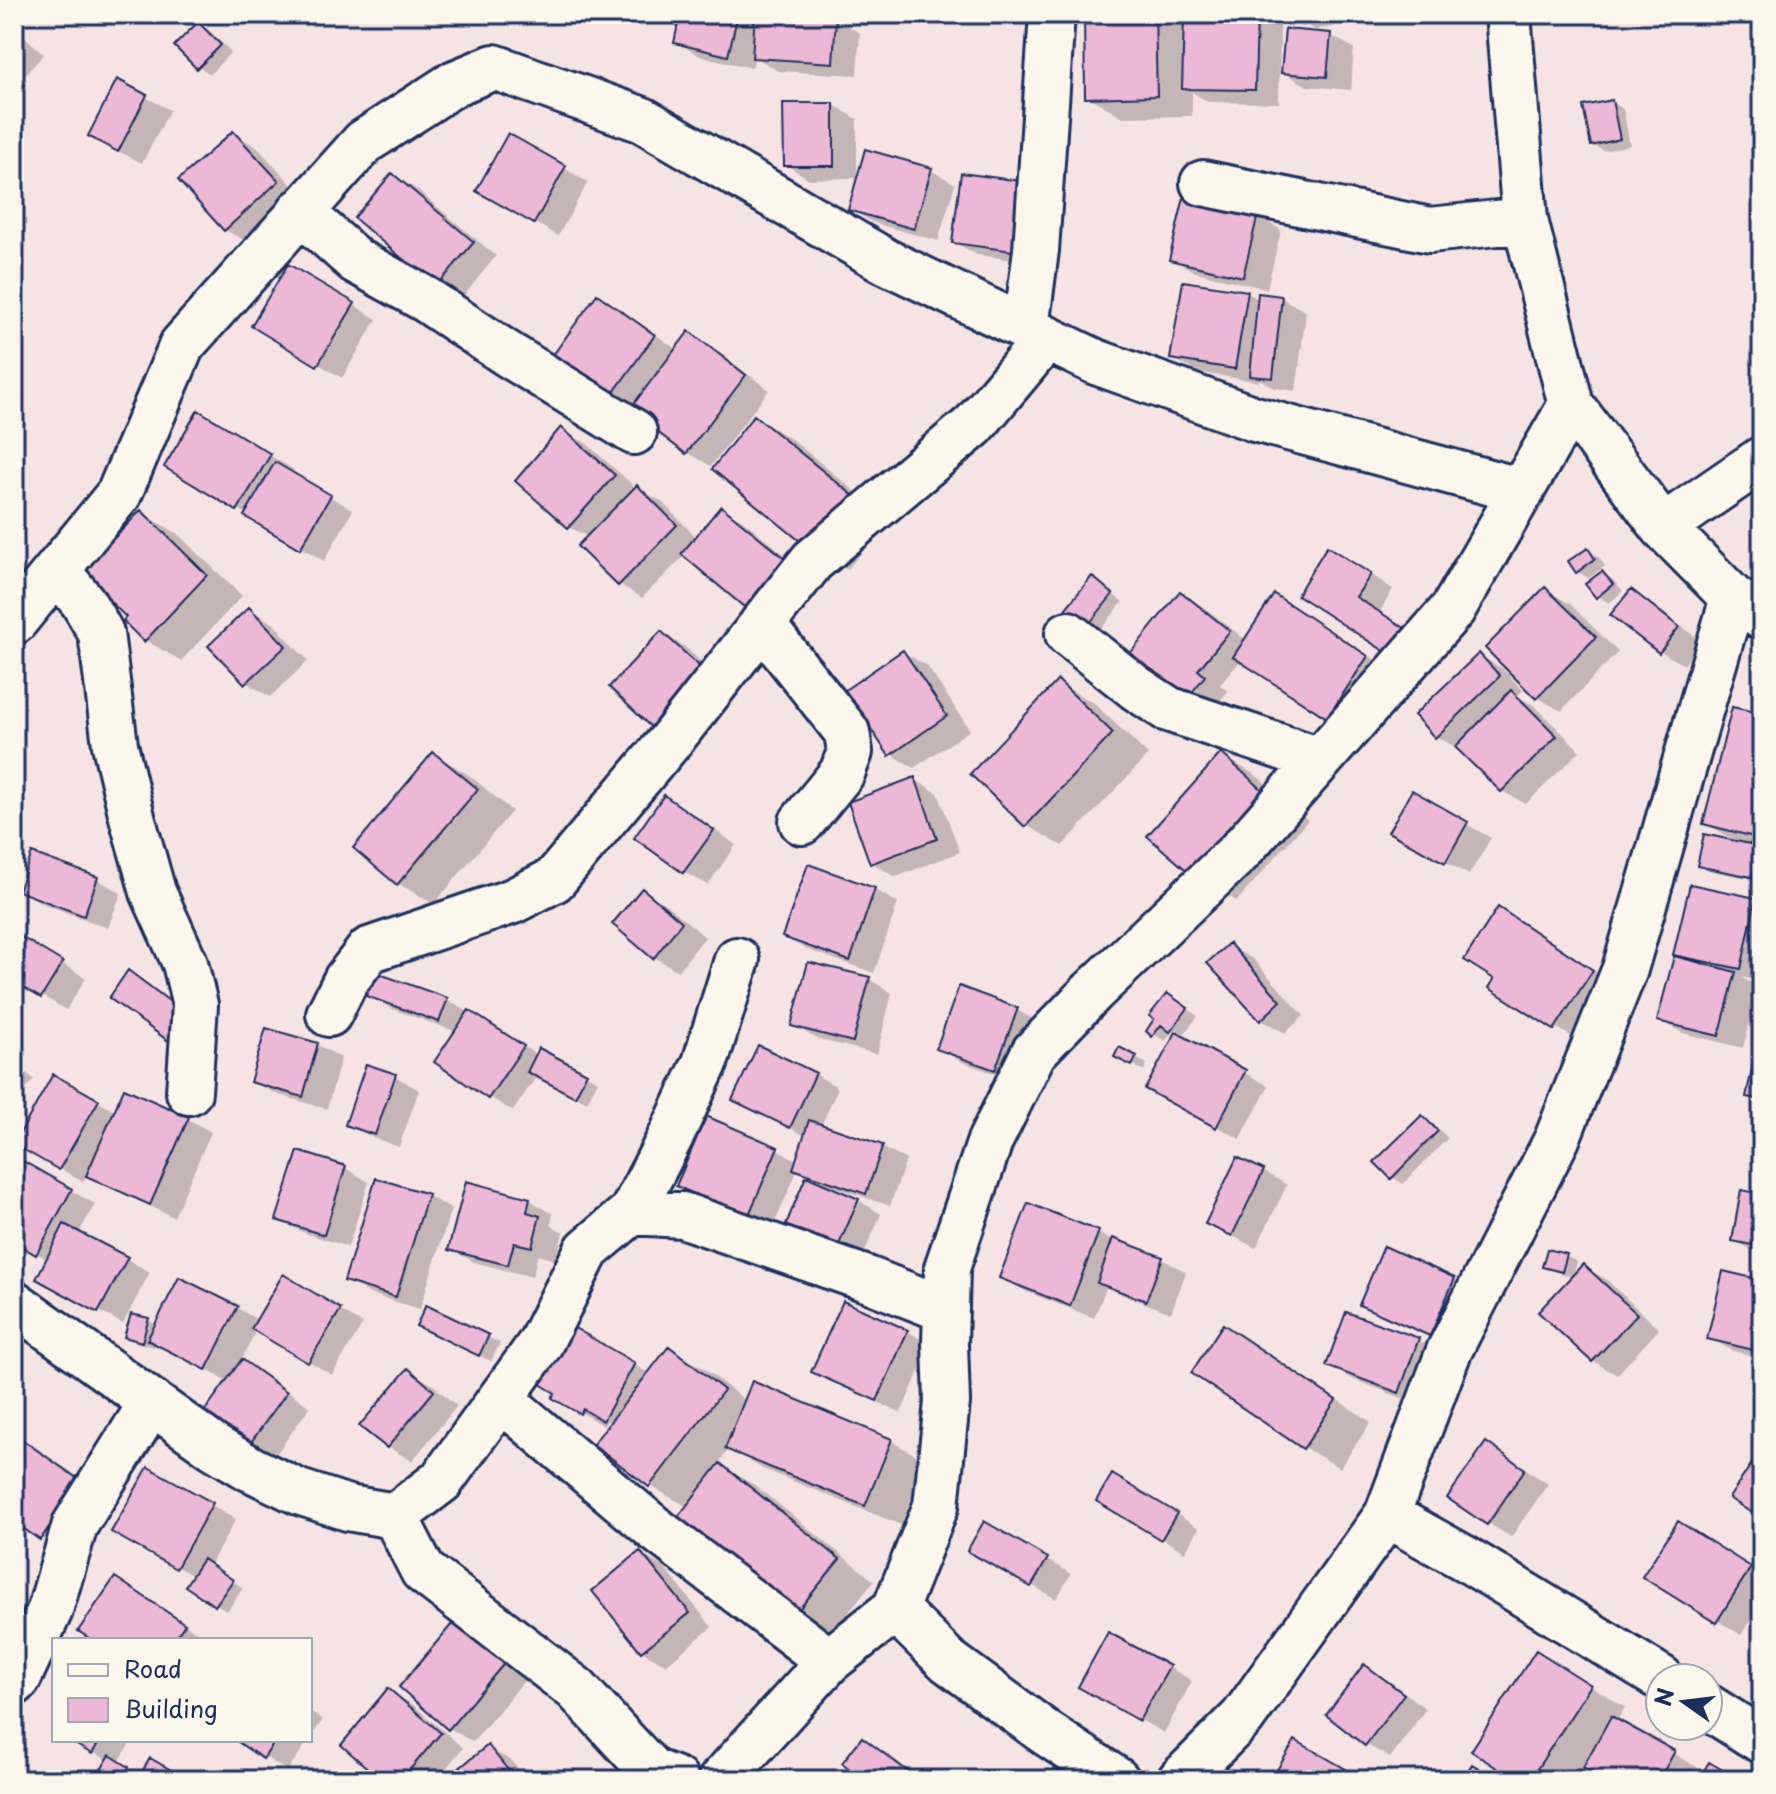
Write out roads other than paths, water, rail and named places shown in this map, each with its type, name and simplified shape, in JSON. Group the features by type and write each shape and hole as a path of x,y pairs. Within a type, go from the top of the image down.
{"street":[{"path":"329,1014 346,980 369,950 513,901 554,880 671,740 812,561 974,425 1036,334 1036,250 1052,14"},
{"path":"1180,1780 1243,1717 1387,1515 1449,1351 1557,1139 1625,969 1747,607 1663,527 1571,405 1525,220 1508,14"},
{"path":"14,622 119,494 182,345 364,142 455,83 494,67 643,120 887,262 1096,362 1255,419 1522,491"},
{"path":"1203,183 1430,230 1525,220"},
{"path":"300,211 356,261 425,299 634,432"},
{"path":"721,1780 829,1661 895,1609 936,1506 947,1402 947,1268 990,1141 1034,1052 1093,991 1239,852 1453,609 1571,405"},
{"path":"1663,527 1762,459"},
{"path":"57,570 83,602 101,633 115,745 132,817 153,892 185,963 195,1005 189,1092"},
{"path":"762,624 847,732 850,752 842,773 802,822"},
{"path":"1068,634 1168,709 1320,760"},
{"path":"14,1303 214,1447 251,1469 299,1492 348,1508 395,1516 441,1481 540,1344 587,1250 632,1212 705,1063 737,960"},
{"path":"632,1212 682,1215 867,1279 946,1310"},
{"path":"501,1399 654,1528 829,1661"},
{"path":"14,1683 50,1610 75,1525 152,1402"},
{"path":"1387,1515 1473,1563 1644,1668"},
{"path":"395,1516 423,1571 576,1689 652,1771 676,1780"},
{"path":"895,1609 948,1661 1046,1733 1117,1780"},
{"path":"1724,1715 1760,1734"}]}
